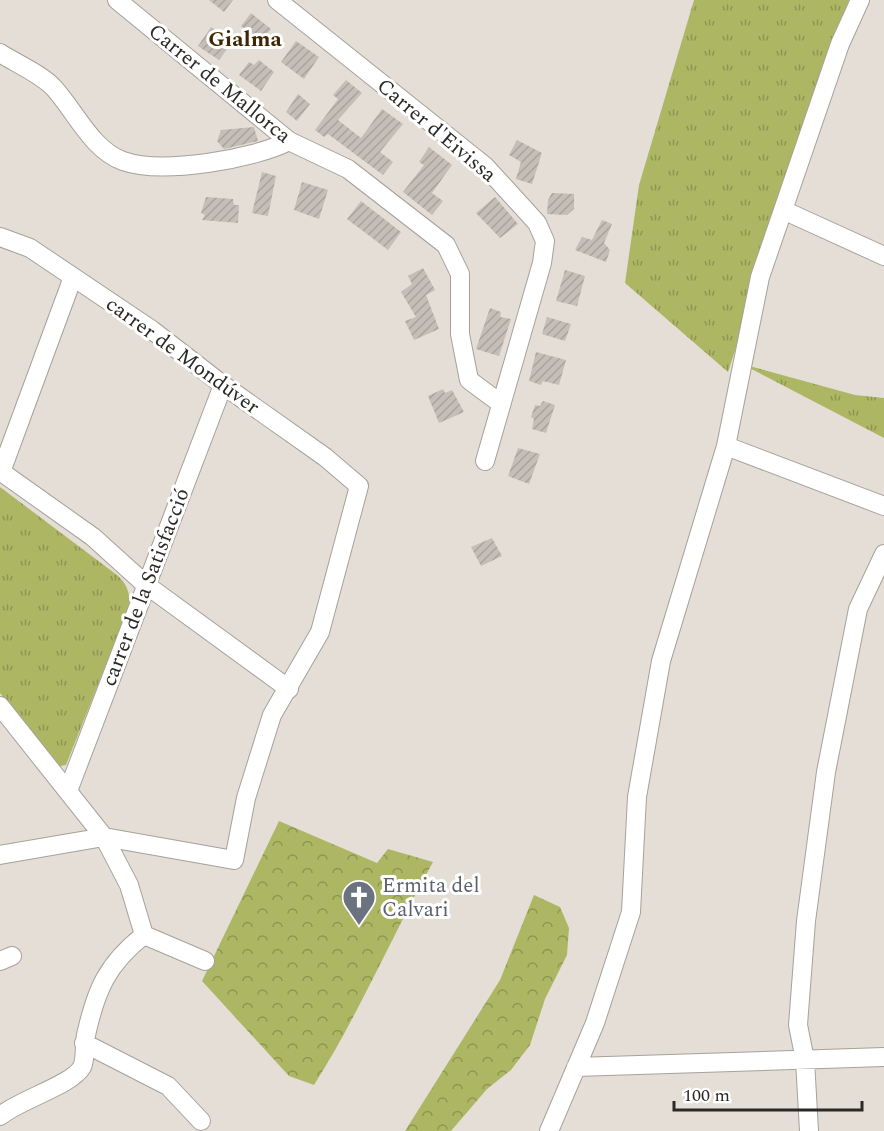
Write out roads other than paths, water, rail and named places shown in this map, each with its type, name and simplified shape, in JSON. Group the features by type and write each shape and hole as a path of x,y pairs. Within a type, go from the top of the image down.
{"street":[{"name":"Carrer de Mallorca","path":"117,0 289,141 348,169 446,244 460,274 460,334 469,380 500,403"},
{"name":"Carrer d'Eivissa","path":"277,0 485,166 537,222 544,241 542,263 485,461"},
{"path":"549,1131 595,1023 632,912 637,797 662,661 726,446 760,277 840,44 860,0"},
{"path":"0,53 53,87 91,137 122,161 157,166 212,162 270,151 289,141"},
{"path":"783,210 884,256"},
{"name":"carrer de Mondúver","path":"0,237 30,248 152,330 223,385 325,457 359,486 320,632 289,689"},
{"path":"0,855 104,837 234,860 252,778 272,715 289,689 145,584 93,537 1,472 73,277"},
{"name":"carrer de la Satisfacció","path":"68,791 145,584 223,385"},
{"path":"726,446 884,506"},
{"path":"809,1131 805,1060 798,1025 805,932 826,772 858,609 884,554"},
{"path":"0,706 104,837 129,885 144,935"},
{"path":"144,935 205,961"},
{"path":"0,1116 38,1093 72,1079 83,1065 84,1043 93,1001 109,969 144,935"},
{"path":"84,1043 168,1086 201,1121"},
{"path":"576,1067 884,1057"}],"place":[{"name":"Ermita del Calvari","path":"359,926"}],"district":[{"name":"Gialma","path":"245,38"}]}
